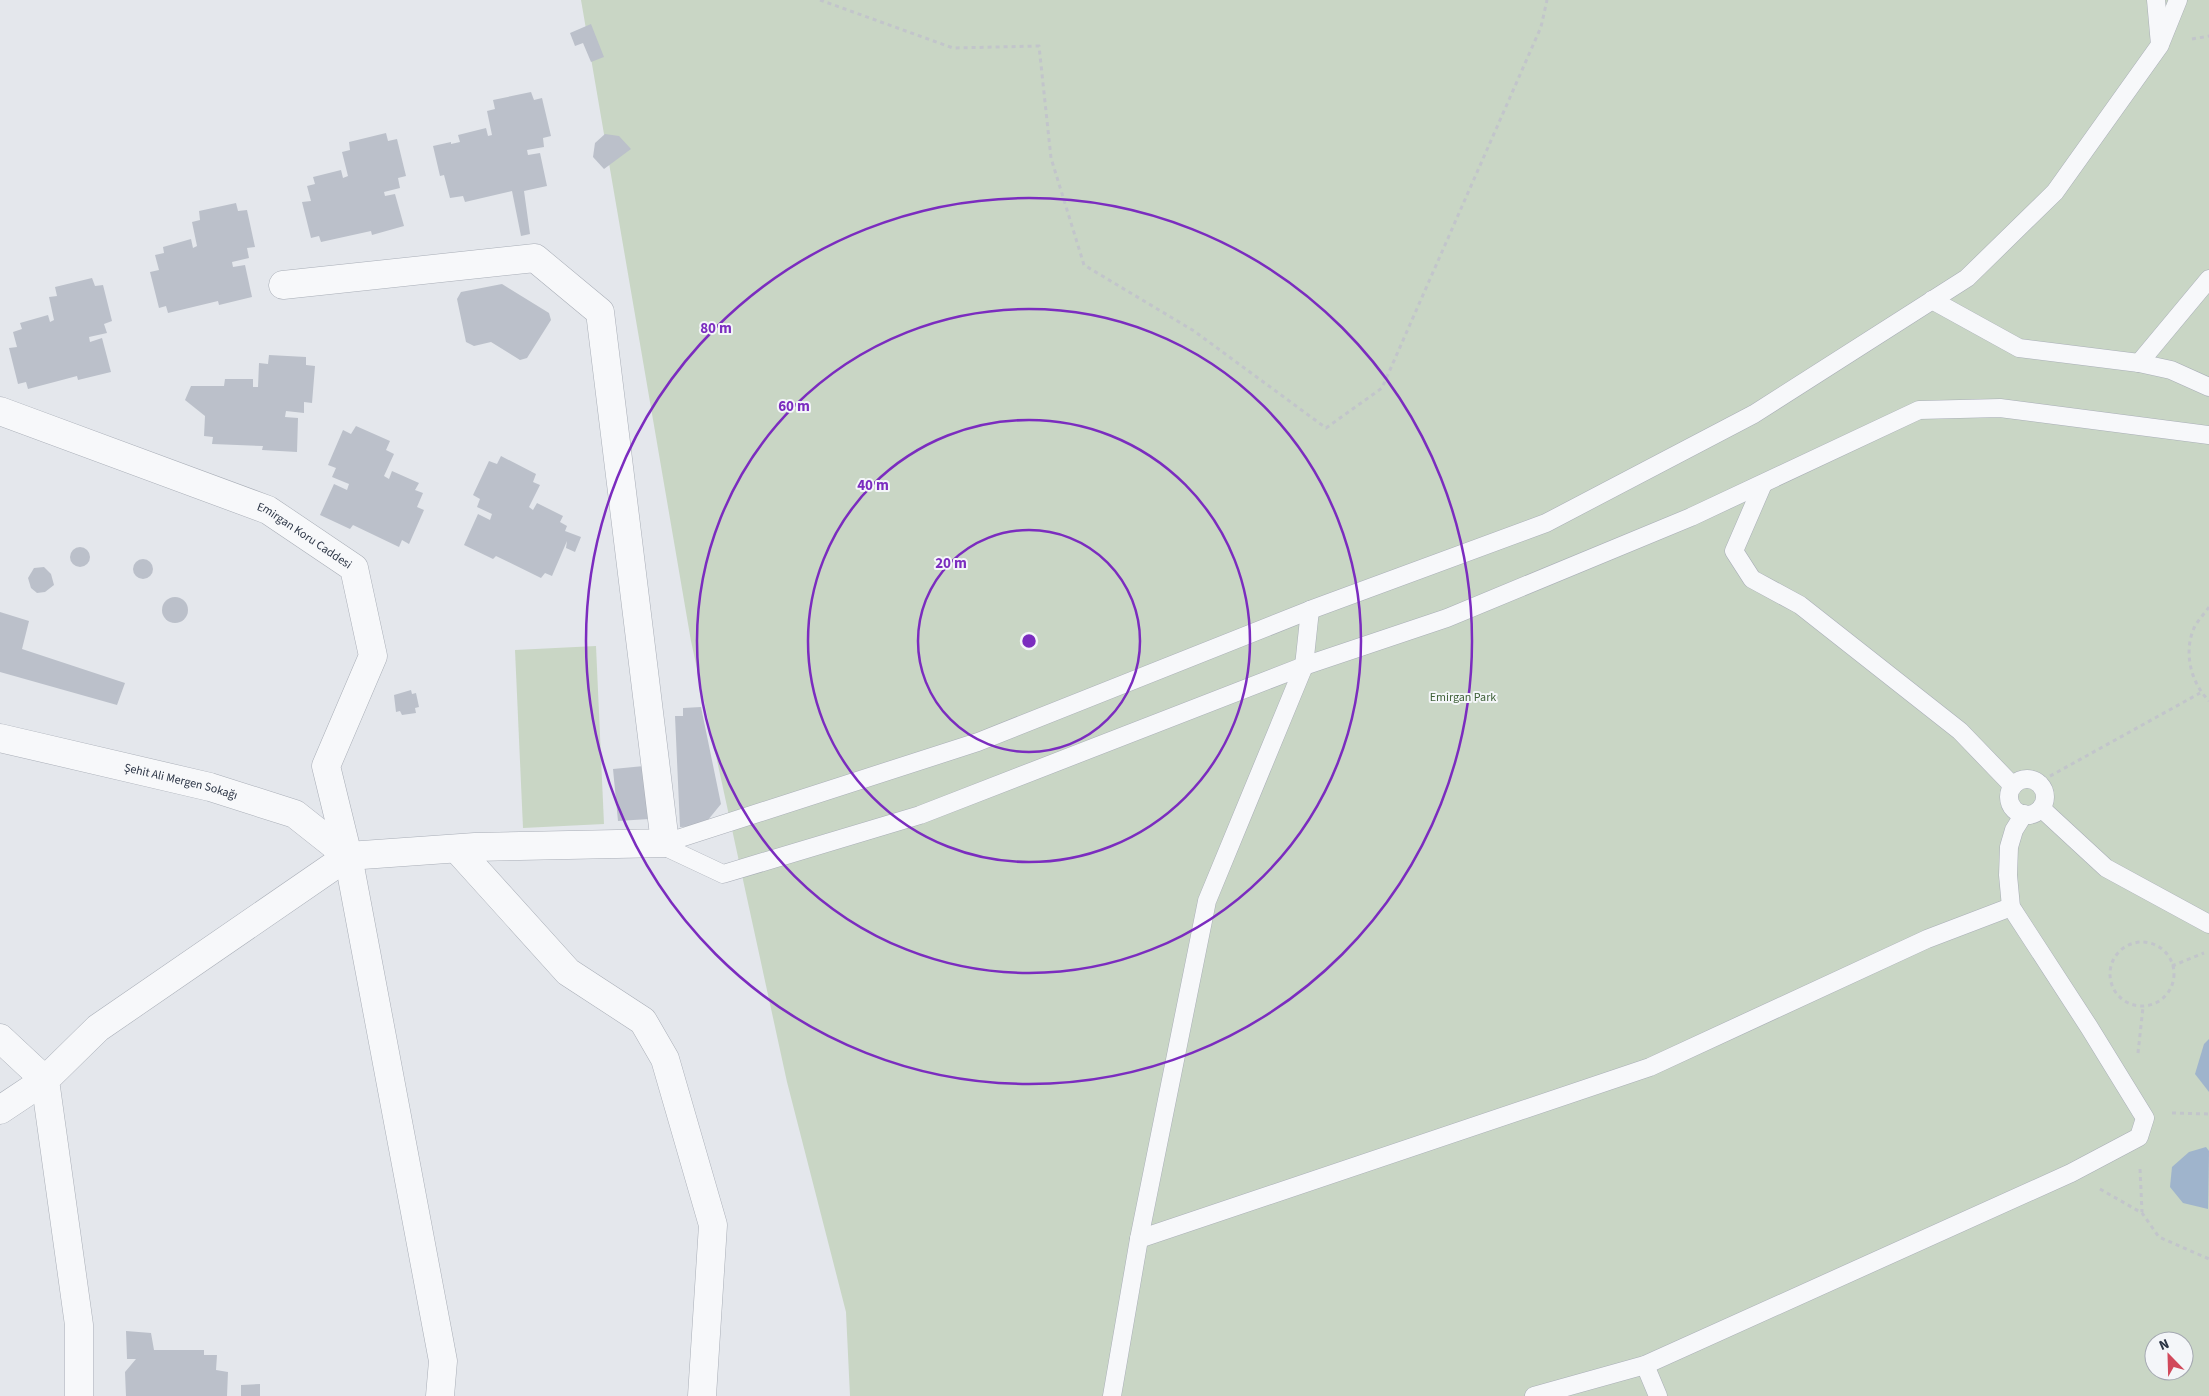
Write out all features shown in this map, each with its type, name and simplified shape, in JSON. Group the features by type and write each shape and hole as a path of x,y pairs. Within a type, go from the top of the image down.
{"street":[{"path":"0,1110 45,1080 98,1028 348,856 475,847 661,843 600,312 535,258 283,285"},
{"name":"Emirgan Koru Caddesi","path":"0,412 268,510 354,568 372,656 326,766 348,856 443,1361 440,1396"},
{"name":"Şehit Ali Mergen Sokağı","path":"0,738 193,783 295,814 348,856"},
{"path":"457,849 568,972 643,1021 665,1059 713,1224 702,1396"},
{"path":"0,1038 45,1080 79,1325 79,1396"}],"lane":[{"path":"2156,0 2160,45"},
{"path":"661,843 978,742 1310,610 1546,523 1754,414 1967,278 2054,192 2160,45 2178,0"},
{"path":"2140,363 2209,279"},
{"path":"1932,300 2019,348 2140,363 2171,370 2209,387"},
{"path":"661,843 723,874 920,815 1304,666 1447,618 1691,517 1919,410 2000,408 2209,435"},
{"path":"1763,484 1734,551 1752,579 1800,605 1960,731 2013,786"},
{"path":"1112,1396 1139,1239 1207,901 1304,666 1310,610"},
{"path":"2029,779 2038,782 2044,790 2045,799 2042,808 2034,814 2024,814 2016,810 2011,803 2010,794 2013,786 2020,781 2029,779"},
{"path":"2042,808 2106,868 2209,924"},
{"path":"1534,1396 1644,1365 2072,1173 2139,1137 2145,1118 2089,1027 2011,907 2008,875 2009,847 2014,830 2024,814"},
{"path":"1139,1239 1650,1066 1928,939 2011,907"},
{"path":"1644,1365 1658,1396"}],"path":[{"path":"820,0 953,48 1039,46 1051,158 1084,265 1194,331 1326,428 1382,388 1541,28 1547,0"},
{"path":"2209,607 2195,625 2190,641 2189,664 2200,693 2209,701"},
{"path":"2038,782 2200,693"},
{"path":"2136,942 2157,946 2165,952 2172,966 2174,981 2169,991 2153,1005 2143,1007 2123,1001 2115,993 2109,973 2117,953 2125,946 2136,942"},
{"path":"2172,966 2209,950"},
{"path":"2173,1112 2209,1114"},
{"path":"2139,1137 2142,1213"},
{"path":"2072,1173 2142,1213 2159,1237 2209,1259"}],"green space":[{"name":"Emirgan Park","path":"581,0 2209,0 2209,1396 850,1396 846,1312 787,1082 691,641"},
{"path":"596,646 604,824 523,828 515,650"}],"water":[{"path":"2209,1039 2209,1092 2195,1074 2204,1044"},
{"path":"2206,1147 2209,1151 2208,1209 2183,1203 2170,1187 2172,1167 2189,1152"}],"building":[{"path":"591,24 604,57 591,62 583,43 575,46 570,33"},
{"path":"531,92 534,100 542,98 551,136 543,138 544,147 527,150 528,155 540,153 547,186 524,191 530,234 521,236 512,191 465,202 463,196 450,198 444,175 440,176 433,146 460,142 458,135 486,128 488,136 492,135 487,111 495,109 493,100"},
{"path":"386,133 388,141 397,139 406,176 398,178 400,188 384,192 385,196 395,194 404,226 372,235 371,231 321,242 319,236 311,238 302,202 311,201 307,186 315,184 313,177 341,170 343,178 348,176 342,152 350,150 349,142"},
{"path":"605,134 619,136 631,149 604,169 593,157 595,143"},
{"path":"236,203 238,211 247,210 255,247 247,248 249,258 232,262 233,267 245,265 252,297 219,305 218,301 168,313 166,306 159,308 150,272 159,270 155,255 164,253 163,247 191,239 193,248 197,246 192,222 200,220 199,211"},
{"path":"92,278 95,286 103,285 112,321 104,324 107,333 89,337 90,342 102,338 111,372 78,380 77,376 28,389 26,382 18,384 9,348 17,347 13,332 22,329 20,323 48,315 50,322 54,320 49,297 57,296 55,287"},
{"path":"502,284 549,313 551,320 527,358 520,360 491,342 474,346 466,342 457,299 461,292"},
{"path":"269,355 306,357 306,365 315,366 312,403 304,402 304,413 286,411 285,417 298,418 297,452 262,450 263,446 212,444 213,437 204,436 205,416 185,400 191,386 224,386 225,379 253,379 253,387 258,387 259,363 268,364"},
{"path":"356,426 390,441 386,450 394,454 384,476 389,479 392,471 419,483 415,490 423,493 417,507 424,510 409,544 402,540 399,547 353,525 350,529 320,515 334,484 347,490 349,484 332,477 336,468 328,465 343,430 351,434"},
{"path":"501,456 536,474 533,482 540,485 529,507 533,510 537,503 563,516 560,522 567,526 565,531 581,537 575,552 566,548 567,541 552,576 545,573 541,578 496,556 493,559 464,545 478,514 490,520 492,514 477,507 480,499 473,495 489,461 497,464"},
{"path":"80,547 87,550 90,557 87,564 80,567 73,564 70,557 73,550"},
{"path":"143,559 150,562 153,569 150,576 143,579 136,576 133,569 136,562"},
{"path":"44,567 51,574 54,585 45,592 37,593 31,588 28,578 34,568"},
{"path":"175,597 184,601 188,610 184,619 175,623 166,619 162,610 166,601"},
{"path":"0,612 29,621 22,649 125,683 117,705 0,672"},
{"path":"411,690 412,694 416,693 419,707 415,708 416,713 402,715 400,711 396,712 394,695"},
{"path":"701,707 721,804 703,826 680,827 675,716 683,716 683,708"},
{"path":"644,766 649,819 618,821 613,769"},
{"path":"126,1331 151,1333 154,1350 204,1350 204,1355 217,1355 216,1370 228,1372 227,1396 126,1396 125,1372 136,1359 127,1359"},
{"path":"260,1384 260,1396 241,1396 241,1385"}]}
